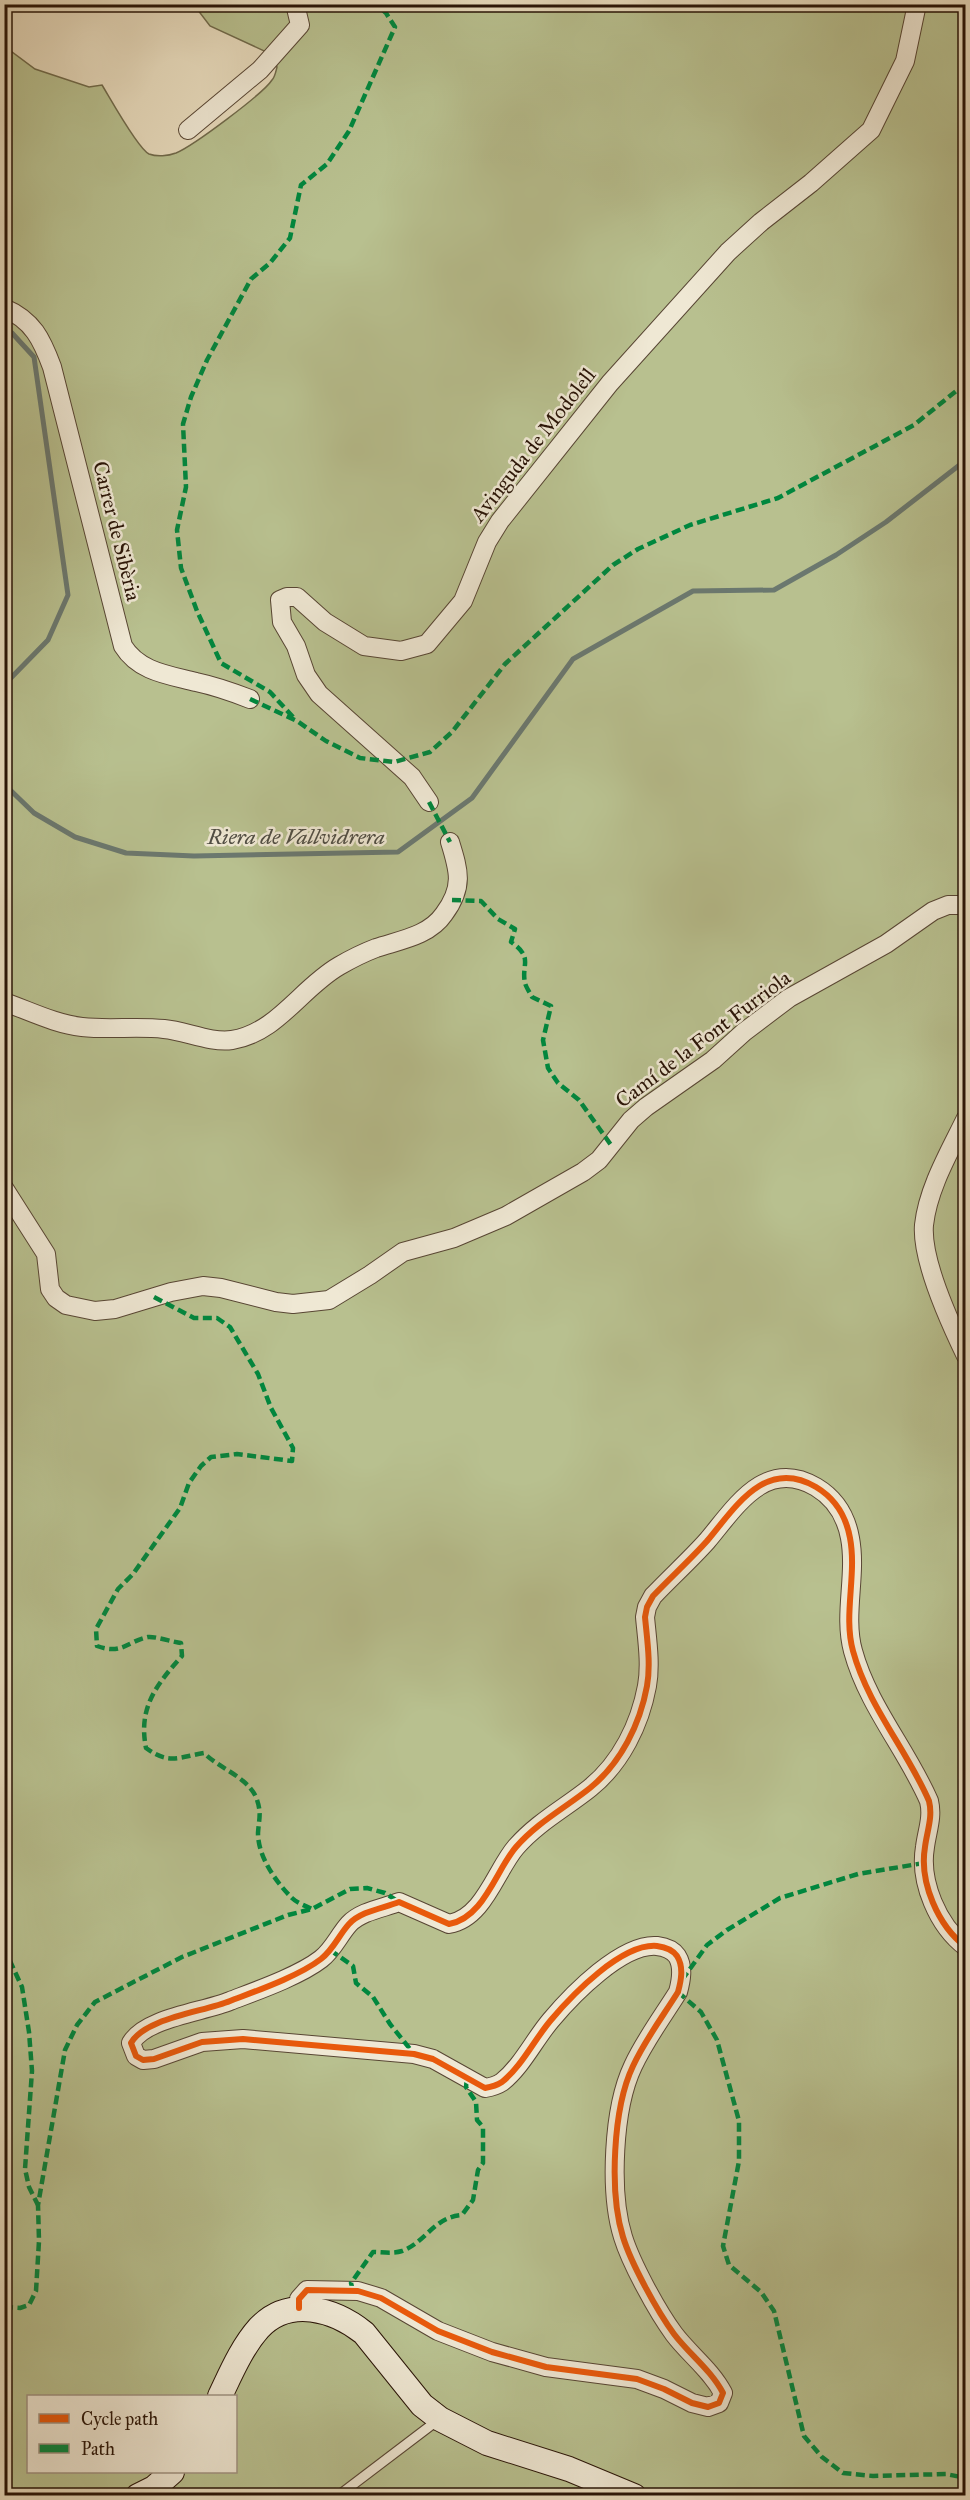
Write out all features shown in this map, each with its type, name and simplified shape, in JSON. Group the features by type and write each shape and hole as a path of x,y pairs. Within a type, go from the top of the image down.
{"main road":[{"path":"221,2395 236,2364 261,2326 275,2316 299,2308 328,2312 354,2325 382,2355 422,2405 440,2419 487,2443 569,2469 634,2496"},
{"path":"138,2496 154,2488 171,2473"}],"street":[{"path":"188,130 260,70 300,25 295,4"},
{"name":"Avinguda de Modolell","path":"429,802 416,781 319,694 306,675 296,645 282,621 280,600 297,597 325,622 364,646 401,651 427,644 463,602 487,542 500,521 610,383 728,252 761,222 812,183 871,130 905,61 917,4"},
{"name":"Carrer de Sibèria","path":"4,308 23,318 32,326 44,347 52,368 120,634 128,653 137,662 151,669 250,699"},
{"path":"4,1002 59,1022 80,1027 165,1029 228,1040 254,1034 272,1024 334,969 373,950 421,933 438,922 452,900 459,878 459,870 450,842"},
{"name":"Camí de la Font Furriola","path":"4,1188 46,1254 50,1289 56,1298 66,1305 95,1311 115,1309 171,1292 203,1286 293,1304 329,1300 403,1251 454,1238 506,1216 584,1173 599,1160 631,1120 646,1107 713,1060 789,998 886,944 933,911 948,905 966,904"},
{"path":"966,1118 932,1193 924,1226 928,1261 966,1356"},
{"path":"299,2308 299,2299 307,2290 358,2291 381,2298 438,2331 492,2352 546,2367 638,2379 692,2403 708,2407 719,2403 723,2393 716,2381 673,2333 629,2254 622,2234 618,2208 616,2146 619,2110 633,2067 678,1992 682,1980 678,1958 671,1950 651,1946 638,1947 612,1962 552,2019 502,2081 495,2086 485,2088 433,2059 414,2054 243,2039 202,2042 154,2059 143,2060 136,2056 131,2043 146,2028 227,2002 307,1967 321,1959 350,1923 365,1914 399,1902 449,1924 456,1923 466,1916 492,1888 513,1850 529,1833 594,1785 623,1750 635,1729 647,1684 645,1617 647,1607 653,1596 755,1487 780,1480 809,1483 832,1499 845,1518 851,1542 850,1625 853,1651 868,1689 929,1801 930,1818 924,1863 927,1881 940,1918 948,1933 966,1947"}],"lane":[{"path":"338,2496 440,2419"}],"green space":[{"path":"194,5 965,5 965,2495 5,2495 4,46 35,69 89,87 102,85 144,150 149,154 159,156 176,153 197,141 256,96 273,79 277,67 273,55 210,26"}],"waterway":[{"name":"Riera de Vallvidrera","path":"4,331 12,333 34,357 68,595 48,640 4,685"},
{"name":"Riera de Vallvidrera","path":"4,784 34,813 75,837 126,853 194,856 398,852 472,798 573,659 693,591 774,590 836,555 886,522 966,460"}],"marked path":[{"path":"293,717 270,692 221,663 197,611 181,568 177,530 186,487 183,424 191,397 207,360 251,279 270,263 290,238 301,185 327,164 349,131 395,27 386,13 376,4"},
{"path":"250,699 297,721 326,741 360,758 394,762 430,752 452,732 505,664 613,565 638,549 690,525 778,498 914,425 966,383"},
{"path":"429,802 450,842"},
{"path":"452,900 481,901 498,919 515,929 511,942 524,957 526,986 532,997 551,1006 543,1040 548,1068 558,1083 579,1100 611,1145"},
{"path":"154,1297 194,1318 217,1318 230,1327 258,1374 271,1408 293,1448 292,1461 237,1454 211,1457 201,1466 189,1483 180,1508 133,1574 118,1589 96,1629 97,1646 112,1649 124,1647 148,1637 181,1643 182,1656 157,1687 147,1709 144,1734 146,1748 161,1757 168,1758 204,1753 246,1784 252,1790 258,1803 259,1842 269,1868 292,1898 312,1909"},
{"path":"682,1980 707,1945 780,1898 858,1874 924,1863"},
{"path":"4,2307 20,2308 29,2305 36,2291 39,2241 38,2205 65,2050 77,2025 95,2002 182,1957 288,1915 312,1909 350,1889 367,1888 385,1893 399,1902"},
{"path":"4,1948 22,1987 29,2032 32,2071 25,2169 29,2187 38,2205"},
{"path":"330,1950 353,1966 356,1983 373,1997 390,2024 414,2054"},
{"path":"678,1992 701,2012 717,2040 739,2121 739,2161 723,2246 729,2265 761,2292 774,2311 804,2436 822,2457 843,2473 873,2476 946,2474 966,2478"},
{"path":"353,2291 351,2283 373,2252 395,2252 410,2247 444,2220 462,2215 473,2200 478,2170 483,2163 483,2127 477,2120 476,2102 466,2087 467,2078"}],"cycle path":[{"path":"299,2308 299,2299 307,2290 358,2291 381,2298 438,2331 492,2352 546,2367 637,2379 692,2403 708,2407 719,2403 723,2393 706,2369 674,2334 638,2273 623,2237 616,2197 617,2127 626,2084 643,2047 679,1988 681,1965 671,1950 657,1946 643,1947 599,1972 551,2020 509,2076 491,2087 485,2088 433,2059 414,2054 243,2039 202,2042 154,2059 143,2060 136,2056 131,2043 138,2034 149,2027 230,2001 277,1983 312,1965 325,1955 349,1924 366,1913 399,1902 449,1924 471,1913 524,1838 590,1788 620,1755 640,1714 647,1686 649,1660 645,1617 647,1607 653,1596 701,1548 740,1502 766,1482 781,1478 798,1479 816,1487 829,1497 846,1522 852,1552 849,1623 853,1651 868,1690 929,1801 930,1818 924,1860 928,1888 939,1915 956,1938 966,1947"}]}
